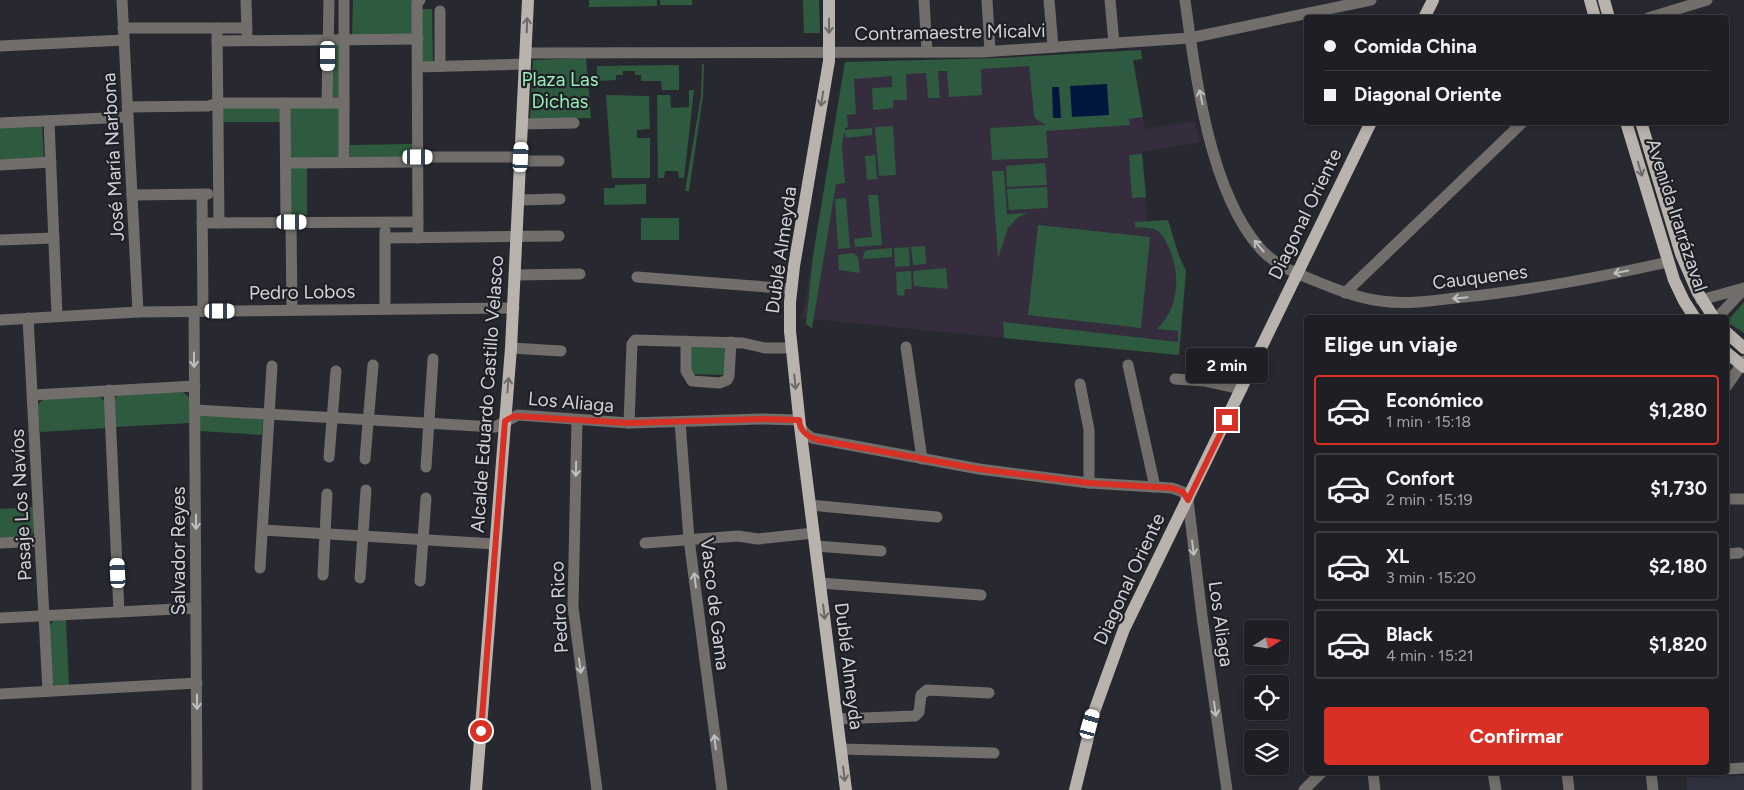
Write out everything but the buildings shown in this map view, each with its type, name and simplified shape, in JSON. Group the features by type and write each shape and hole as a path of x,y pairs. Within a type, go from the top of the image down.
{"main road":[{"name":"Alcalde Eduardo Castillo Velasco","path":"476,790 514,308 528,0"},
{"name":"Dublé Almeyda","path":"829,0 829,51 792,289 790,316 791,348 799,423 846,790"},
{"path":"1426,15 1433,0"},
{"path":"1590,0 1594,15"},
{"path":"1604,0 1609,15"},
{"name":"Diagonal Oriente","path":"1075,790 1094,709 1116,648 1133,609 1188,500 1370,125"},
{"name":"Avenida Irarrázaval","path":"1627,125 1668,262 1682,296 1693,315"},
{"name":"Avenida Irarrázaval","path":"1642,125 1687,272 1701,300 1713,315"},
{"path":"1668,262 1680,266 1687,272"},
{"path":"1729,335 1744,348"},
{"path":"1729,354 1743,364"}],"street":[{"name":"José María Narbona","path":"122,0 138,312"},
{"path":"246,0 247,41"},
{"path":"327,103 329,0"},
{"path":"344,0 344,162"},
{"path":"418,238 417,3 420,0"},
{"path":"924,0 927,52"},
{"path":"987,0 990,51"},
{"path":"1049,0 1053,47"},
{"path":"1110,0 1114,43"},
{"name":"Cauquenes","path":"1185,0 1190,38 1209,136 1218,166 1232,204 1245,228 1265,253 1277,263 1298,274 1345,292 1381,301 1424,302 1553,285 1668,262"},
{"name":"Contramaestre Micalvi","path":"418,67 525,58 829,51 990,51 1190,38 1371,0"},
{"path":"1655,15 1684,3 1707,0"},
{"path":"440,11 440,66"},
{"path":"217,28 219,223"},
{"path":"0,46 124,34 246,28"},
{"path":"217,41 418,39"},
{"path":"0,123 49,121 128,112 208,106 218,103 344,102"},
{"path":"285,103 292,310"},
{"path":"49,121 58,316"},
{"path":"522,124 574,123"},
{"path":"1345,292 1520,125"},
{"path":"286,163 418,159 560,161"},
{"path":"0,165 51,162"},
{"name":"Salvador Reyes","path":"197,790 195,386 202,194"},
{"path":"132,195 219,194"},
{"path":"519,200 560,199"},
{"path":"385,222 385,309"},
{"path":"202,223 418,222"},
{"path":"385,238 559,236"},
{"path":"0,240 54,238"},
{"path":"516,275 580,274"},
{"path":"637,277 792,289"},
{"path":"1701,300 1744,288"},
{"path":"1718,315 1744,288"},
{"name":"Pedro Lobos","path":"0,320 138,312 514,308"},
{"name":"Pasaje Los Navíos","path":"28,318 48,691"},
{"path":"628,423 632,344 637,339 731,342 765,348 791,348"},
{"path":"686,341 686,371 688,377 692,381 720,383 727,380 729,376 731,342"},
{"path":"906,347 922,459"},
{"path":"511,348 561,351"},
{"path":"426,467 433,359"},
{"path":"1729,383 1743,364"},
{"path":"365,459 373,365"},
{"path":"1128,365 1155,487"},
{"path":"260,568 272,366"},
{"path":"329,458 336,371"},
{"path":"1174,379 1205,381 1242,389"},
{"path":"1080,384 1089,430 1089,483"},
{"path":"32,395 195,386"},
{"path":"109,390 119,612"},
{"name":"Los Aliaga","path":"195,410 495,427 518,415 628,423 762,419 799,423"},
{"name":"Pedro Rico","path":"577,420 573,608 597,790"},
{"name":"Vasco de Gama","path":"680,422 689,539 722,790"},
{"path":"799,423 805,433 812,438 956,466 1089,483 1179,490 1183,492 1188,500"},
{"path":"360,578 366,490"},
{"path":"323,575 327,494"},
{"path":"420,582 426,498"},
{"path":"1729,499 1743,499"},
{"name":"Los Aliaga","path":"1188,500 1201,607 1228,790"},
{"path":"810,505 937,517"},
{"path":"262,530 495,544"},
{"path":"645,542 738,536 758,539 814,533"},
{"path":"0,543 40,541"},
{"path":"816,546 882,551"},
{"path":"1729,554 1739,553"},
{"path":"820,583 981,595"},
{"path":"0,618 196,608"},
{"path":"0,694 197,683"},
{"path":"837,719 915,716 919,712 921,695 927,690 989,693"},
{"path":"841,749 994,753"},
{"path":"1729,768 1744,768"},
{"path":"1304,790 1319,775"},
{"path":"1373,775 1375,790"},
{"path":"1494,775 1496,790"},
{"path":"1567,775 1569,790"},
{"path":"1651,775 1652,790"}],"shaded area":[{"path":"1132,55 1145,129 1194,121 1200,142 1142,152 1147,221 1168,220 1179,256 1186,271 1179,355 802,318 845,65"},
{"path":"1744,776 1744,790 1687,790 1687,777"}],"green space":[{"path":"353,0 414,0 414,36 352,37"},
{"path":"589,0 657,0 657,6 589,7"},
{"path":"660,0 692,0 692,5 660,5"},
{"path":"803,0 819,0 820,33 804,33"},
{"path":"420,9 432,9 433,64 419,64"},
{"path":"347,42 347,98 332,97 331,43"},
{"path":"1141,50 1142,59 1133,60 1143,117 1129,119 1130,125 1046,131 1048,158 992,160 990,128 1046,125 1036,119 1034,115 1029,66 981,69 982,95 949,97 947,71 938,71 940,98 928,98 926,73 906,74 907,100 893,100 893,108 873,110 872,88 892,87 892,76 854,79 856,114 847,115 848,127 845,130 872,128 872,135 846,138 844,132 842,146 845,183 836,184 812,328 806,324 813,256 845,62 999,58"},
{"name":"Plaza Las Dichas","path":"586,58 591,118 530,119 533,60"},
{"path":"702,64 704,64 703,96 689,191 685,191 701,96"},
{"path":"679,65 679,90 662,90 661,81 641,81 641,75 635,75 635,71 623,71 623,75 616,75 616,80 597,81 597,66"},
{"path":"689,90 694,90 684,178 679,178 678,171 665,171 664,178 658,178 657,95 670,95 671,108 689,107"},
{"path":"606,95 649,96 650,129 637,130 637,138 650,138 650,178 612,178"},
{"path":"288,105 343,105 342,159 288,161"},
{"path":"223,106 282,106 282,122 223,122"},
{"path":"42,125 44,158 0,160 0,128"},
{"path":"893,126 896,175 879,176 875,127"},
{"path":"413,144 413,157 350,158 350,145"},
{"path":"1142,154 1146,197 1132,198 1129,155"},
{"path":"875,155 877,179 867,180 865,156"},
{"path":"1045,163 1047,185 1007,187 1006,166"},
{"path":"290,167 307,167 307,215 291,215"},
{"path":"992,171 1004,171 1007,214 1027,213 1017,218 1008,228 998,258"},
{"path":"646,184 646,204 604,205 604,188 615,188 615,185"},
{"path":"1047,187 1048,208 1009,210 1007,189"},
{"path":"868,195 878,195 882,245 855,247 854,239 872,237"},
{"path":"846,198 850,248 838,249 835,199"},
{"path":"641,218 679,218 679,240 641,240"},
{"path":"1168,220 1179,256 1186,271 1179,355 1004,338 1003,322 1178,342 1178,331 1157,329 1164,321 1174,301 1176,280 1173,258 1166,241 1158,231 1150,228 1135,227 1135,222"},
{"path":"1038,225 1150,237 1141,328 1028,315"},
{"path":"925,246 926,264 913,265 911,247"},
{"path":"909,247 910,266 895,267 894,248"},
{"path":"892,248 892,257 863,259 864,252 867,250"},
{"path":"853,253 858,257 860,273 839,270 838,255"},
{"path":"946,268 948,289 914,286 913,271"},
{"path":"911,271 912,289 905,289 904,296 897,295 896,272"},
{"path":"1744,302 1744,333 1730,324 1730,318"},
{"path":"691,347 726,348 726,375 691,374"},
{"path":"183,392 189,397 190,423 115,427 114,400 118,395"},
{"path":"99,396 105,402 106,428 40,432 38,404 44,399"},
{"path":"200,414 263,418 262,435 199,431"},
{"path":"33,507 34,532 29,537 0,539 0,509"},
{"path":"66,619 69,686 56,687 52,682 49,626 54,620"}],"water":[{"path":"1107,84 1109,115 1072,117 1070,86"},
{"path":"1052,87 1059,87 1061,118 1053,118"}],"route":[{"path":"481,731 505,421 514,416 602,423 762,419 799,420 800,426 805,433 819,440 979,469 1089,483 1172,488 1183,492 1188,500 1227,420"}]}
